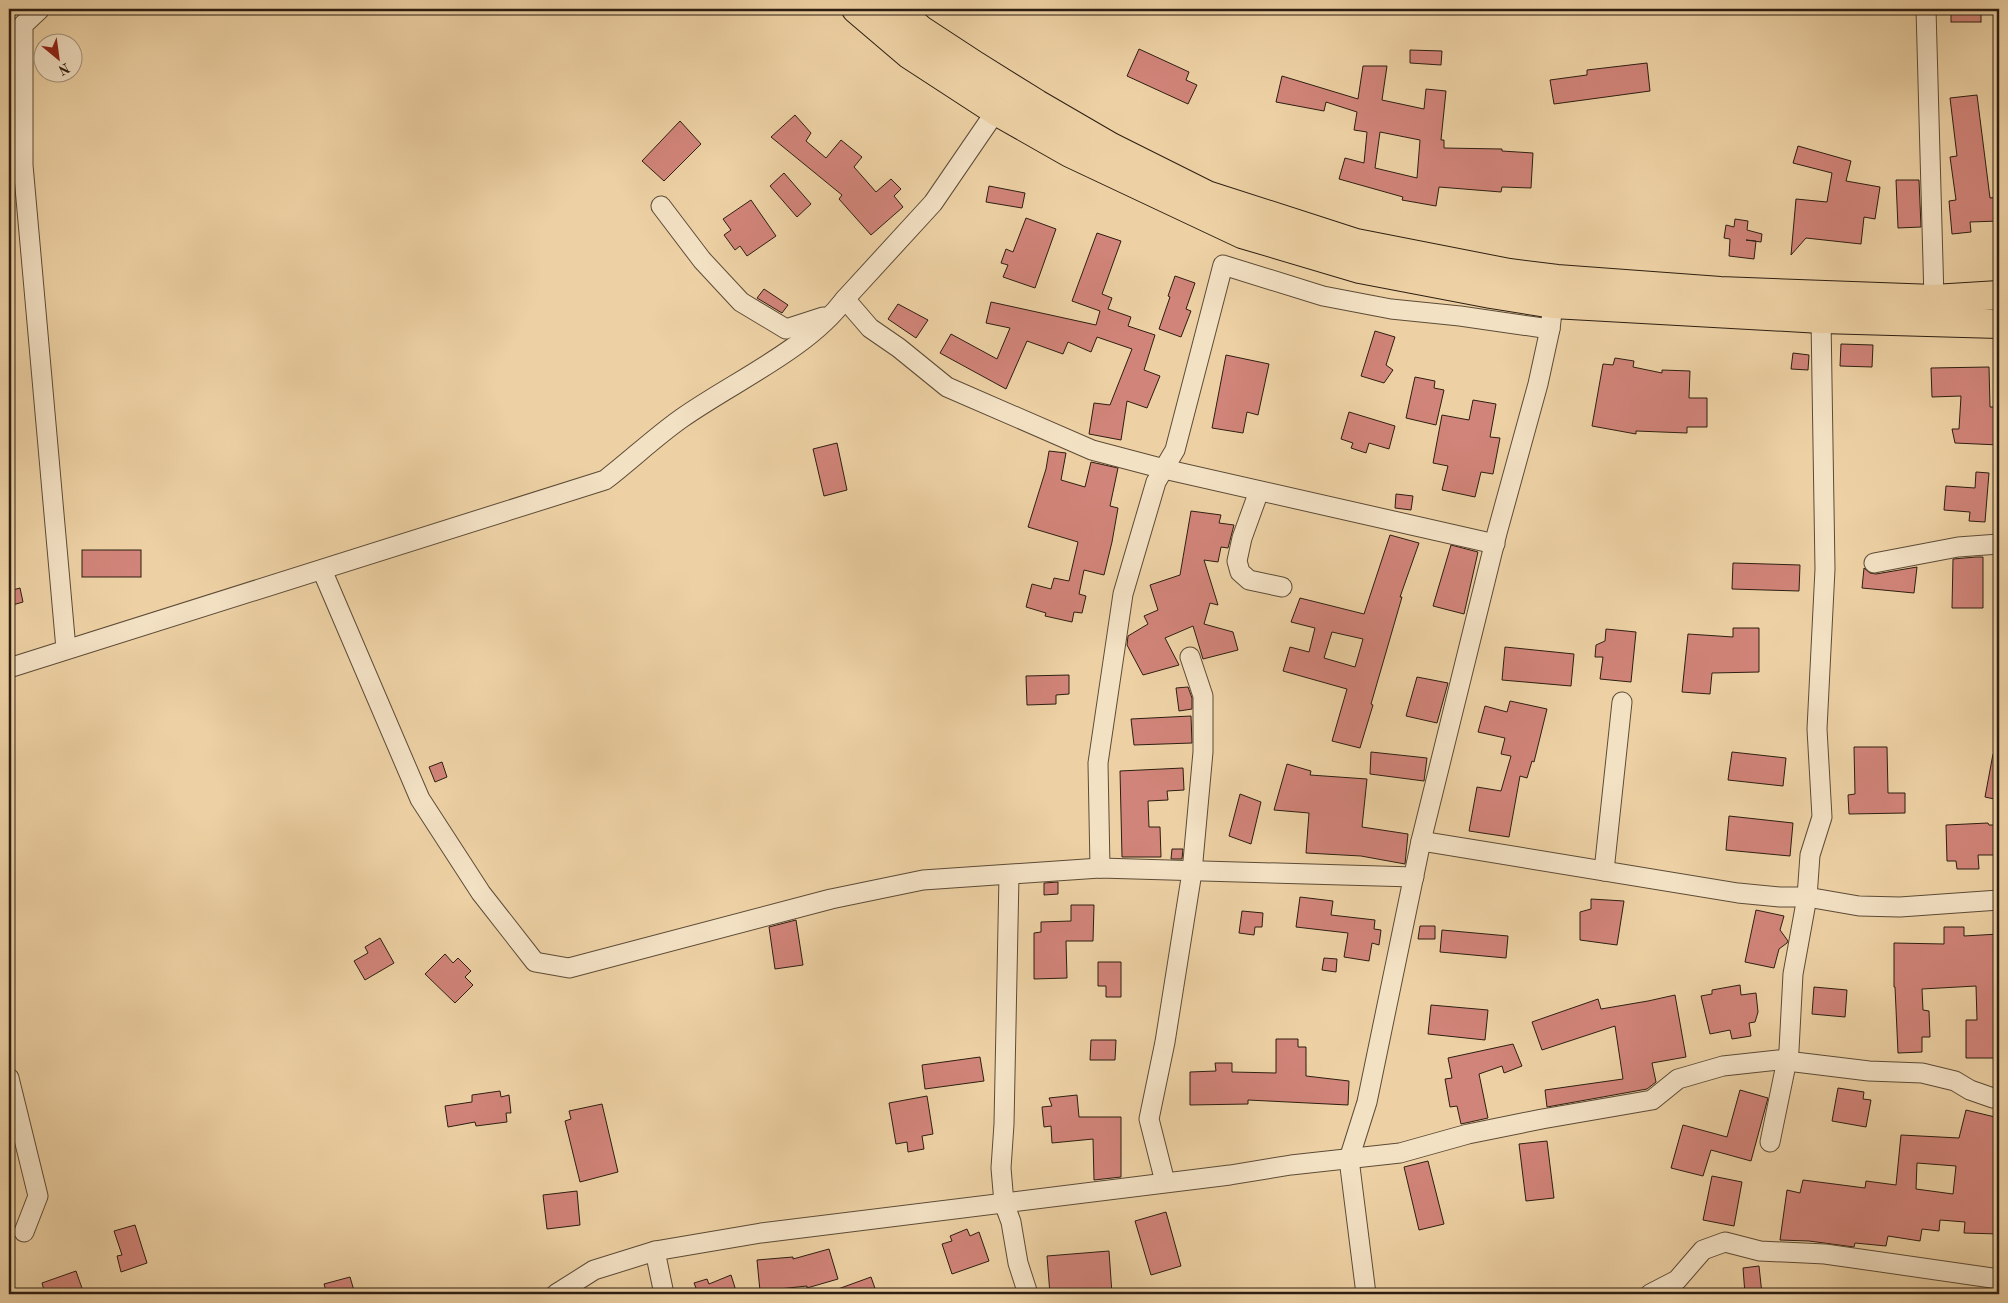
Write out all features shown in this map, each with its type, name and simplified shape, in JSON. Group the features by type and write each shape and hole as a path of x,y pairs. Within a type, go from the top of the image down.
{"main road":[{"path":"856,9 910,55 996,111 1070,153 1242,234 1360,269 1490,294 1551,316 1820,319 1999,324"},
{"path":"896,9 921,30 976,66 1111,147 1206,195 1356,243 1508,273 1557,279 1720,291 1934,299 1999,295"}],"street":[{"path":"40,9 16,29 23,165 66,649"},
{"path":"1926,9 1934,299"},
{"path":"9,668 605,480 682,418 790,349 839,307 933,203 996,111"},
{"path":"661,206 702,260 741,302 786,329 839,307"},
{"path":"1100,868 1098,764 1123,594 1156,482 1175,450 1223,265 1323,296 1391,309 1460,316 1551,316 1538,384 1494,544 1421,841 1367,1102 1349,1159 1366,1294"},
{"path":"839,307 899,348 947,387 1092,450 1164,469 1494,544"},
{"path":"1770,1142 1789,1050 1793,974 1807,897 1810,855 1822,817 1817,729 1825,569 1820,319"},
{"path":"1259,491 1242,538 1237,561 1240,572 1249,580 1282,587"},
{"path":"1874,563 1958,547 1999,544"},
{"path":"322,570 420,799 481,893 535,962 569,968 840,898 923,880 1100,868 1414,877"},
{"path":"1165,1182 1149,1119 1165,1042 1192,872 1203,752 1203,696 1190,657"},
{"path":"1604,871 1622,702"},
{"path":"1421,841 1738,893 1780,897 1807,897 1859,906 1900,907 1999,900"},
{"path":"1009,875 1004,1124 1000,1168 1004,1203 1011,1222 1018,1263 1028,1294"},
{"path":"556,1294 594,1270 655,1251 770,1232 1290,1165 1400,1153 1477,1132 1652,1100 1678,1079 1723,1066 1786,1061 1870,1071 1922,1072 1955,1081 1970,1090 1993,1098 1999,1098"},
{"path":"9,1078 38,1196 24,1232"},
{"path":"1650,1294 1677,1280 1703,1250 1725,1242 1760,1251 1825,1254 1999,1279"},
{"path":"655,1251 664,1294"}],"building":[{"path":"1951,9 1981,9 1981,22 1951,22"},
{"path":"1139,49 1189,72 1186,80 1197,85 1188,104 1127,76"},
{"path":"1410,50 1442,51 1441,65 1410,63"},
{"path":"1647,63 1650,91 1554,104 1550,80 1587,75 1587,70"},
{"path":"1363,66 1387,66 1382,100 1424,109 1426,89 1446,91 1441,140 1444,140 1444,148 1502,149 1502,151 1533,153 1531,188 1502,187 1501,192 1439,187 1436,206 1402,200 1403,197 1339,179 1345,158 1364,163 1367,132 1354,130 1357,112 1326,102 1324,111 1276,102 1282,76 1358,99","holes":["1380,132 1420,140 1417,178 1375,168"]},
{"path":"1977,95 1990,198 1999,197 1999,221 1970,222 1971,232 1952,234 1949,201 1956,200 1950,157 1957,156 1950,98"},
{"path":"795,115 811,133 806,141 826,158 841,140 862,157 854,167 876,192 891,179 901,189 894,196 903,207 871,235 839,199 842,195 771,137"},
{"path":"680,121 701,144 664,181 642,161"},
{"path":"1798,146 1851,161 1846,181 1880,187 1875,219 1864,217 1861,244 1806,238 1791,255 1796,199 1827,202 1832,173 1793,163"},
{"path":"784,173 811,204 797,217 770,186"},
{"path":"1896,180 1919,180 1921,227 1898,228"},
{"path":"989,186 1025,193 1022,208 986,202"},
{"path":"751,200 776,236 747,256 740,246 735,250 724,235 731,230 723,219"},
{"path":"1026,218 1056,229 1035,288 1003,277 1008,265 1001,263 1006,249 1013,252"},
{"path":"1735,219 1748,221 1747,230 1762,234 1761,242 1756,241 1754,259 1729,256 1730,239 1724,238 1726,225 1734,227"},
{"path":"1097,233 1121,241 1102,294 1112,298 1108,309 1131,317 1128,326 1155,335 1144,370 1160,376 1147,408 1127,401 1121,440 1089,434 1094,403 1110,405 1132,349 1097,337 1091,352 1068,342 1063,354 1027,341 1006,389 940,353 951,334 997,359 1010,328 986,323 991,302 1096,325 1100,311 1072,301"},
{"path":"1175,276 1195,283 1186,309 1191,311 1181,337 1159,329"},
{"path":"764,289 788,305 782,313 757,298"},
{"path":"898,304 928,320 916,338 888,319"},
{"path":"1375,331 1395,337 1386,365 1393,370 1384,383 1361,376"},
{"path":"1841,344 1873,345 1872,367 1840,366"},
{"path":"1793,353 1809,355 1808,370 1791,369"},
{"path":"1226,355 1269,364 1258,415 1247,412 1243,433 1212,428"},
{"path":"1615,358 1634,361 1633,367 1662,373 1662,370 1690,371 1689,398 1707,398 1707,427 1687,427 1687,433 1636,431 1636,434 1592,426 1603,364 1613,365"},
{"path":"1989,367 1990,407 1999,407 1999,445 1955,443 1952,429 1959,429 1961,396 1932,397 1931,368"},
{"path":"1415,377 1435,381 1434,388 1444,390 1436,425 1406,418"},
{"path":"1473,400 1496,404 1490,437 1500,438 1493,474 1481,472 1475,497 1442,490 1448,466 1433,463 1442,415 1469,420"},
{"path":"1349,412 1395,426 1389,449 1369,443 1366,453 1351,448 1353,443 1341,439"},
{"path":"837,443 847,490 824,496 813,449"},
{"path":"1049,451 1066,453 1061,480 1085,487 1091,462 1118,468 1110,506 1118,508 1104,575 1084,570 1079,594 1086,596 1082,613 1074,612 1072,622 1045,616 1046,613 1026,607 1032,584 1051,589 1054,578 1069,581 1078,542 1028,527 1046,469"},
{"path":"1976,472 1989,473 1985,522 1969,521 1970,512 1944,510 1946,486 1975,488"},
{"path":"1396,494 1413,496 1411,510 1395,508"},
{"path":"1191,511 1221,515 1219,523 1234,525 1228,548 1221,547 1218,562 1204,560 1218,605 1210,603 1204,624 1233,632 1238,650 1203,659 1193,626 1165,638 1179,665 1143,675 1127,645 1128,636 1148,624 1144,616 1158,610 1150,585 1180,575"},
{"path":"1390,535 1419,543 1400,597 1402,597 1360,748 1332,741 1347,689 1283,671 1290,647 1309,652 1315,628 1291,622 1300,598 1364,614","holes":["1332,632 1363,639 1355,667 1324,658"]},
{"path":"1451,545 1478,552 1464,614 1433,606"},
{"path":"82,550 141,550 141,577 82,577"},
{"path":"1983,557 1983,608 1952,608 1953,559"},
{"path":"1733,563 1800,565 1799,591 1732,589"},
{"path":"1917,567 1914,593 1862,588 1864,568 1870,573 1876,574"},
{"path":"20,588 23,602 9,606 9,591"},
{"path":"1733,628 1759,628 1759,672 1712,673 1710,694 1682,692 1688,634 1733,637"},
{"path":"1606,629 1636,632 1631,682 1600,679 1603,657 1595,657 1596,645 1605,641"},
{"path":"1505,647 1574,654 1571,686 1502,680"},
{"path":"1069,675 1069,694 1056,695 1056,704 1027,705 1026,676"},
{"path":"1417,677 1448,683 1437,723 1406,716"},
{"path":"1188,687 1192,698 1192,709 1179,711 1176,688"},
{"path":"1510,701 1547,709 1534,762 1532,761 1527,778 1520,776 1509,837 1469,831 1477,787 1501,791 1511,756 1501,754 1505,738 1478,732 1485,706 1507,712"},
{"path":"1191,716 1192,743 1134,745 1131,719"},
{"path":"1854,747 1887,747 1888,793 1905,793 1905,813 1849,814 1848,795 1855,794"},
{"path":"1371,752 1427,758 1424,781 1370,774"},
{"path":"1732,752 1786,758 1783,786 1728,780"},
{"path":"1993,754 1999,754 1999,800 1985,797"},
{"path":"442,762 447,777 435,782 429,767"},
{"path":"1287,764 1311,771 1310,775 1367,779 1362,827 1408,834 1405,864 1361,856 1306,853 1309,813 1274,810"},
{"path":"1183,768 1184,790 1167,791 1168,800 1148,801 1149,827 1160,827 1161,857 1122,857 1120,771"},
{"path":"1240,794 1261,802 1251,844 1229,836"},
{"path":"1729,816 1793,823 1790,856 1726,850"},
{"path":"1988,823 1989,825 1999,825 1999,855 1978,855 1979,869 1957,869 1956,861 1947,861 1946,825"},
{"path":"1172,849 1183,849 1182,859 1171,859"},
{"path":"1058,882 1058,894 1044,895 1044,883"},
{"path":"1300,897 1333,901 1331,915 1375,920 1374,929 1381,930 1379,945 1372,943 1369,961 1344,957 1348,933 1296,927"},
{"path":"1591,899 1624,901 1617,945 1580,940 1580,912 1591,909"},
{"path":"1071,905 1094,905 1093,941 1066,941 1067,978 1034,979 1034,933 1041,932 1041,922 1071,921"},
{"path":"1756,910 1784,916 1780,930 1788,941 1779,949 1774,968 1745,962"},
{"path":"1242,911 1263,913 1262,927 1255,927 1254,935 1239,933"},
{"path":"796,920 803,965 775,969 769,927"},
{"path":"1420,926 1435,926 1435,939 1418,939"},
{"path":"1944,927 1964,927 1964,936 1999,934 1999,1058 1966,1058 1966,1020 1977,1020 1976,986 1922,989 1923,1010 1929,1011 1930,1037 1922,1037 1922,1052 1898,1053 1894,987 1894,943 1944,944"},
{"path":"1442,930 1508,936 1506,958 1440,952"},
{"path":"380,938 394,963 365,980 354,961 368,953 365,947"},
{"path":"445,954 453,963 458,958 471,971 465,977 473,985 455,1003 425,974"},
{"path":"1324,958 1337,959 1336,972 1322,970"},
{"path":"1098,962 1121,962 1121,997 1106,997 1106,986 1098,986"},
{"path":"1740,985 1741,995 1756,993 1758,1012 1755,1022 1749,1023 1751,1036 1732,1039 1730,1030 1710,1034 1701,996 1712,994 1712,990"},
{"path":"1814,987 1847,990 1845,1017 1812,1014"},
{"path":"1675,995 1686,1057 1652,1063 1656,1082 1647,1089 1547,1107 1545,1090 1623,1079 1615,1026 1542,1050 1532,1022 1598,999 1601,1009"},
{"path":"1431,1005 1488,1010 1485,1040 1428,1034"},
{"path":"1276,1039 1298,1039 1298,1047 1306,1047 1306,1076 1349,1081 1348,1105 1248,1100 1248,1104 1190,1105 1190,1072 1216,1071 1215,1063 1232,1063 1232,1072 1276,1073"},
{"path":"1091,1040 1116,1040 1115,1060 1090,1060"},
{"path":"1513,1044 1522,1066 1504,1073 1502,1066 1479,1074 1488,1118 1461,1124 1457,1106 1450,1107 1445,1079 1452,1078 1448,1058"},
{"path":"980,1057 984,1081 925,1089 922,1065"},
{"path":"1838,1088 1864,1092 1863,1099 1871,1100 1866,1127 1832,1121"},
{"path":"1740,1090 1768,1098 1751,1161 1711,1150 1703,1176 1671,1168 1683,1125 1727,1137"},
{"path":"500,1091 501,1097 509,1095 511,1113 506,1113 507,1122 476,1126 475,1122 448,1127 445,1106 472,1102 472,1095"},
{"path":"1077,1095 1079,1117 1121,1117 1121,1177 1094,1180 1093,1139 1052,1143 1051,1126 1044,1127 1042,1107 1052,1106 1049,1098"},
{"path":"927,1096 933,1134 922,1136 924,1149 908,1152 907,1142 896,1144 889,1103"},
{"path":"602,1104 618,1172 580,1182 565,1121 571,1119 569,1111"},
{"path":"1966,1110 1999,1118 1999,1234 1964,1233 1965,1222 1940,1220 1939,1231 1922,1229 1920,1241 1888,1236 1886,1246 1855,1243 1854,1247 1809,1241 1780,1240 1787,1190 1800,1193 1803,1180 1865,1188 1866,1181 1896,1185 1901,1135 1959,1138","holes":["1917,1163 1956,1166 1953,1194 1916,1189"]},
{"path":"1547,1141 1554,1198 1526,1201 1519,1144"},
{"path":"1428,1161 1444,1224 1419,1230 1404,1167"},
{"path":"1712,1176 1742,1182 1734,1226 1703,1220"},
{"path":"577,1191 580,1225 547,1229 543,1195"},
{"path":"1166,1212 1181,1266 1151,1275 1135,1221"},
{"path":"135,1225 147,1263 121,1272 117,1256 122,1255 114,1231"},
{"path":"967,1229 970,1236 979,1232 989,1261 952,1274 942,1244 952,1241 950,1236"},
{"path":"829,1249 838,1279 807,1288 807,1286 760,1291 757,1260 793,1257 793,1259"},
{"path":"1109,1251 1112,1294 1050,1294 1047,1256"},
{"path":"1759,1266 1762,1294 1745,1294 1743,1268"},
{"path":"76,1271 84,1294 45,1294 42,1283"},
{"path":"731,1275 737,1294 684,1294 696,1288 694,1283 707,1279 709,1284"},
{"path":"350,1277 355,1294 327,1294 324,1284"},
{"path":"871,1277 877,1294 827,1294 827,1293"}]}
